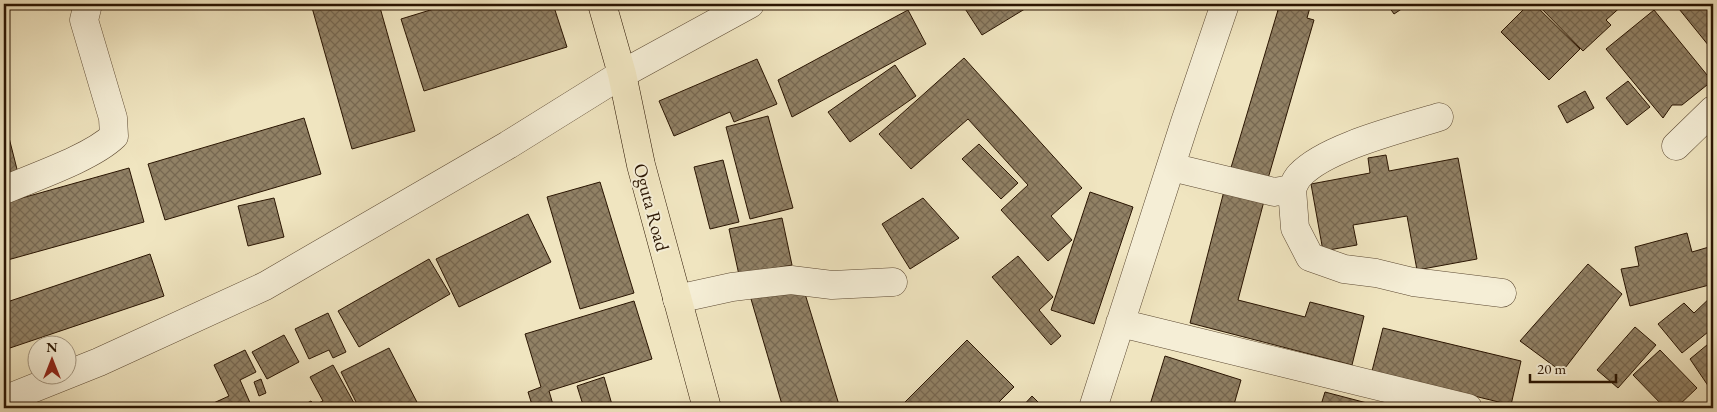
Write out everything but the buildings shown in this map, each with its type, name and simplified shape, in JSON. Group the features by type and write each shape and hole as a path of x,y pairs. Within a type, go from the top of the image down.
{"main road":[{"name":"Oguta Road","path":"602,4 622,74 641,165 708,408"}],"street":[{"path":"4,190 73,160 106,143 114,136 113,118 84,20 88,4"},
{"path":"4,400 99,362 265,286 508,145 622,74 750,4"},
{"path":"1093,408 1226,4"},
{"path":"1676,146 1713,110"},
{"path":"1439,117 1352,146 1319,161 1299,176 1292,189 1296,228 1310,258 1344,269 1376,273 1413,282 1502,293"},
{"path":"1171,167 1274,192 1292,189"},
{"path":"677,299 732,287 791,280 832,284 893,282"},
{"path":"1120,323 1468,408"}]}
